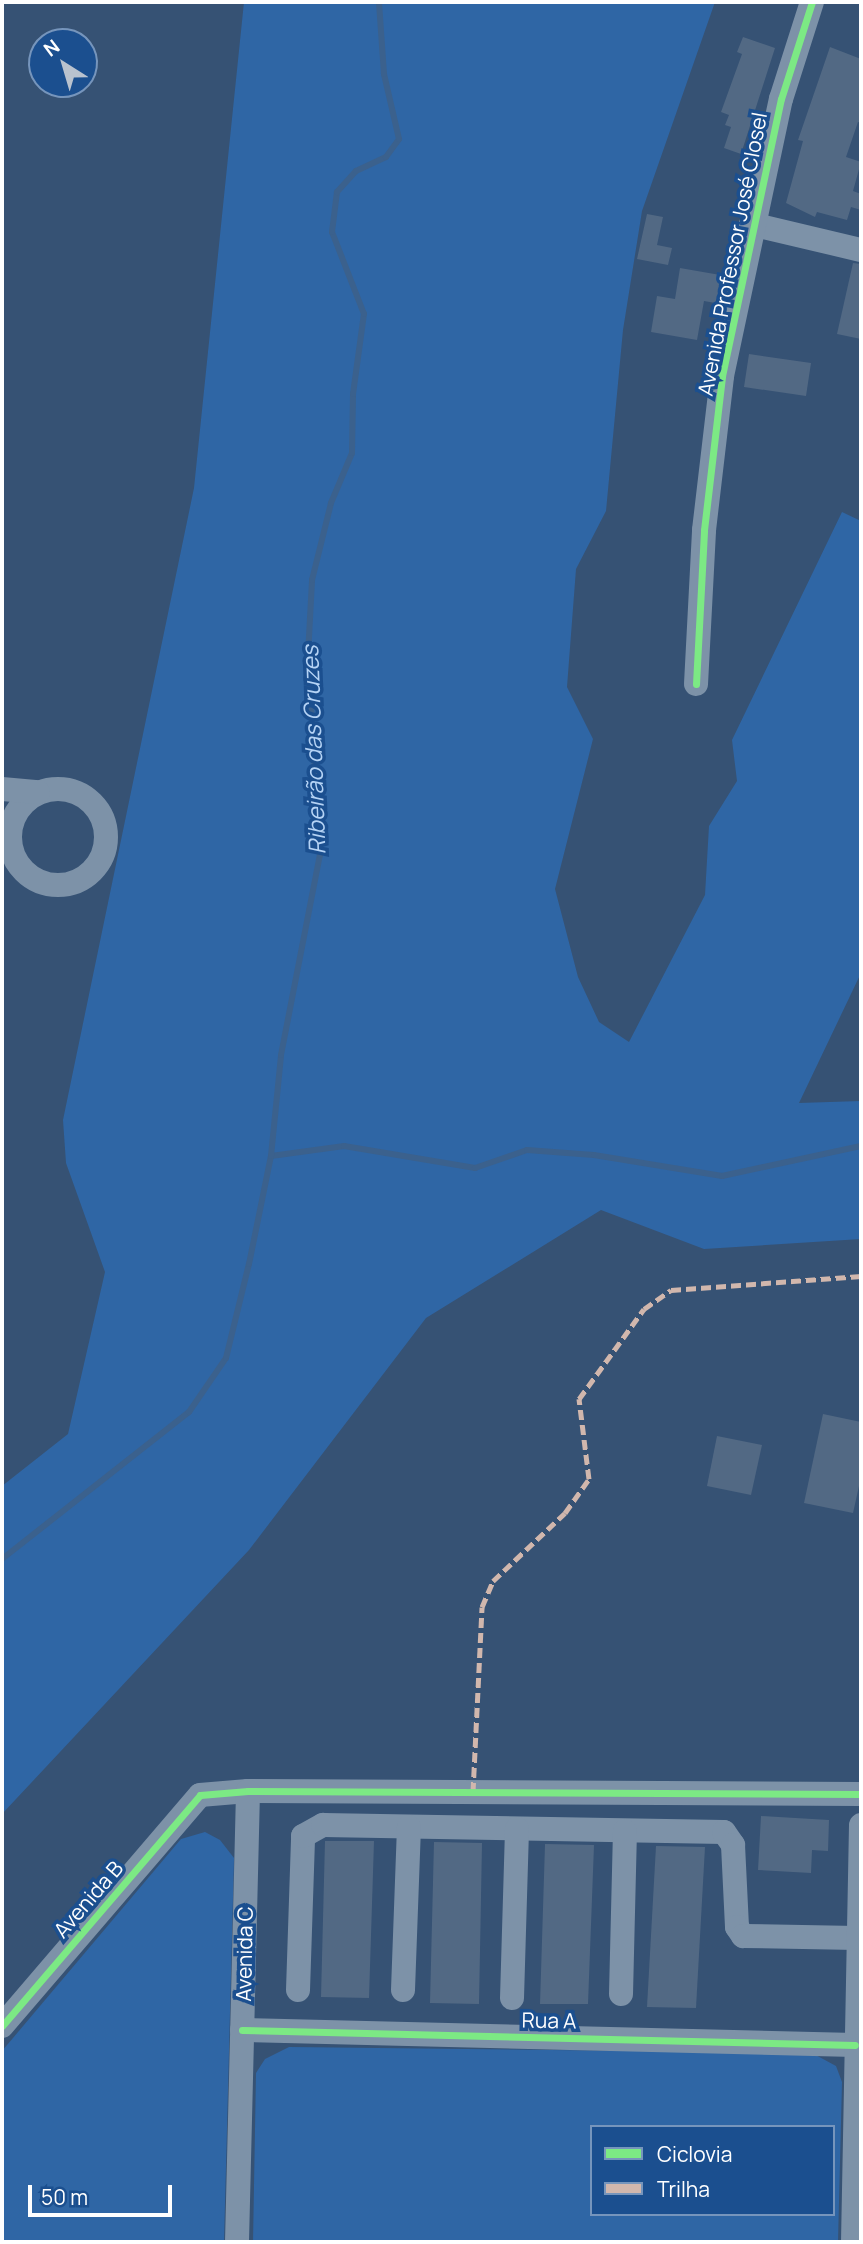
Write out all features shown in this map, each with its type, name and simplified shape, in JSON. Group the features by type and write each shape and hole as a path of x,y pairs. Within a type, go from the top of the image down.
{"street":[{"name":"Avenida Professor José Closel","path":"696,684 705,517 722,376 751,224 781,99 812,2"},
{"path":"751,224 861,250"},
{"path":"2,789 38,792 56,788 90,799 104,822 106,850 84,879 66,885 48,885 31,878 10,859 11,824 21,805 38,792"},
{"path":"248,1791 861,1794"},
{"name":"Avenida B","path":"2,2026 201,1795 248,1791"},
{"name":"Avenida C","path":"237,2242 248,1791"},
{"path":"298,1990 303,1836 323,1825 724,1832 730,1836 737,1927 743,1936 858,1938"},
{"path":"853,2242 861,1825"},
{"path":"403,1990 409,1827"},
{"path":"512,1998 517,1829"},
{"path":"621,1994 625,1831"},
{"name":"Rua A","path":"242,2030 855,2045"}],"shaded area":[{"path":"244,2 715,2 642,211 623,330 606,511 576,569 567,687 593,739 555,889 578,977 599,1022 629,1042 705,895 709,826 737,781 732,740 842,512 861,521 861,973 799,1103 861,1101 861,1239 704,1249 601,1210 426,1318 249,1550 2,1814 2,1486 68,1434 105,1272 66,1163 63,1120 194,488"},
{"path":"205,1832 220,1840 234,1858 224,2242 2,2242 2,2051 181,1839"},
{"path":"289,2047 812,2053 836,2066 842,2082 838,2242 253,2242 256,2073 265,2059"}],"building":[{"path":"743,37 775,48 741,154 724,148 731,127 725,125 729,115 721,112 742,54 737,52"},
{"path":"830,47 861,59 861,123 858,122 846,157 861,162 853,191 861,194 861,210 851,207 847,220 817,212 815,217 786,203 803,141 798,140"},
{"path":"647,214 663,217 657,245 672,248 668,265 637,259"},
{"path":"853,263 861,264 861,339 837,334"},
{"path":"680,268 726,276 721,304 704,301 697,340 651,332 657,296 675,299"},
{"path":"749,354 811,363 806,396 744,387"},
{"path":"823,1414 861,1422 861,1477 853,1513 804,1503"},
{"path":"717,1436 762,1445 751,1495 707,1486"},
{"path":"761,1816 829,1820 828,1851 812,1850 811,1873 758,1870"},
{"path":"325,1841 374,1841 369,1998 321,1997"},
{"path":"434,1842 482,1843 479,2004 430,2003"},
{"path":"545,1844 594,1845 588,2004 540,2004"},
{"path":"656,1846 705,1847 696,2008 647,2007"}],"waterway":[{"name":"Ribeirão das Cruzes","path":"2,1559 189,1412 226,1358 249,1264 271,1156 281,1055 320,855 308,655 312,580 331,503 352,453 353,394 364,314 332,232 337,192 356,171 386,157 399,139 384,74 379,2"},
{"path":"271,1156 344,1146 475,1168 527,1150 594,1155 722,1176 861,1146"}],"marked path":[{"path":"473,1792 482,1607 493,1581 565,1513 589,1479 579,1399 644,1309 671,1290 861,1276"}],"cycle path":[{"path":"696,684 704,530 722,376 781,99 812,2"},
{"path":"2,2026 200,1795 248,1791 861,1794"},
{"path":"242,2030 855,2045"}]}
